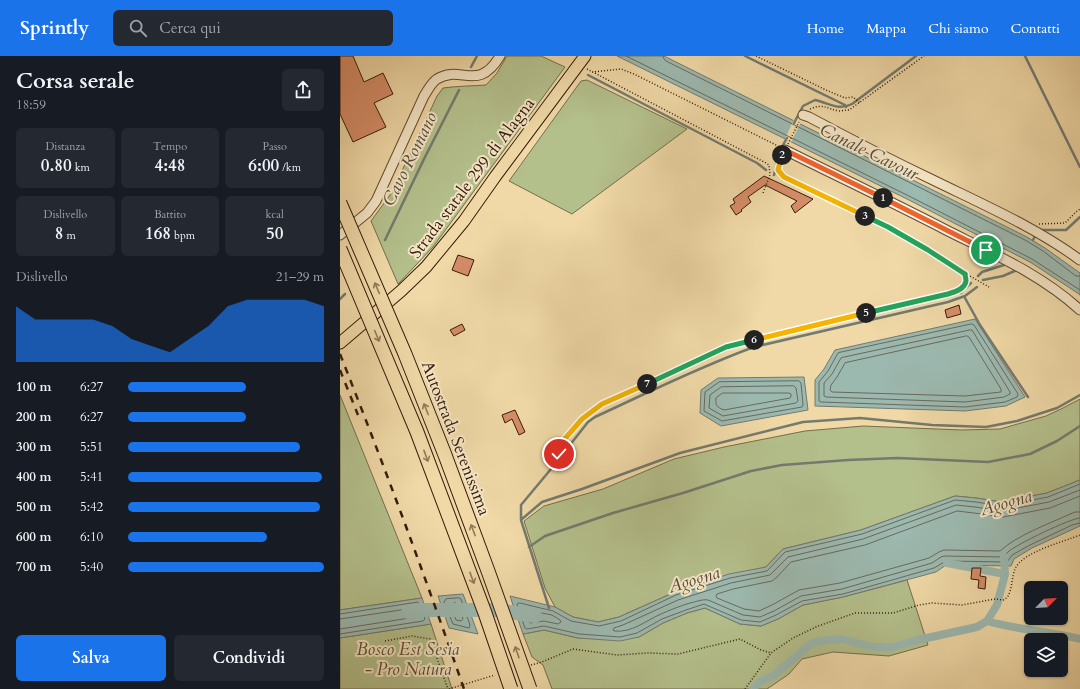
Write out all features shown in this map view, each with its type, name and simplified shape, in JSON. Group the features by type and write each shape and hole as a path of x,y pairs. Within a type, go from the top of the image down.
{"highway":[{"name":"Autostrada Serenissima","path":"340,203 405,354 445,455 530,689"},
{"name":"Autostrada Serenissima","path":"340,248 417,432 485,613 511,689"}],"main road":[{"name":"Strada statale 299 di Alagna","path":"340,343 426,268 464,221 581,60"}],"street":[{"path":"340,235 367,214 376,201 430,86 436,80 445,75 455,74 476,76 482,74 490,69 500,56"},
{"path":"802,116 809,117 853,141 1005,214 1052,241 1080,260"},
{"path":"786,148 1021,268 1066,297 1080,310"}],"path":[{"path":"756,56 832,93 845,98 853,97 859,103"},
{"path":"924,56 849,110 838,111 826,107 816,107 807,110 802,116 781,158 778,170 784,177 888,227 989,287"},
{"path":"581,60 592,72 769,165 770,175 763,193"},
{"path":"592,72 621,69 634,74 786,148"},
{"path":"1024,225 1065,223 1080,209"},
{"path":"563,459 556,449 582,419 602,404 726,347 960,290 966,281 965,273"},
{"path":"745,689 771,653 818,626 855,613 893,613 919,605 932,603 962,605 995,599 1003,600 1008,596 1015,569 1019,562 1036,552 1080,535"},
{"path":"384,641 412,636 430,639 448,689 499,674"},
{"path":"528,666 542,662 573,649 617,655 648,653 678,654 740,639 761,650 771,653"}],"green space":[{"path":"507,56 541,56 565,67 433,247 398,284 371,221 390,195 437,96 443,88 486,85 497,73"},
{"path":"587,80 687,129 572,214 509,181 581,81"},
{"path":"340,395 422,598 340,610"},
{"path":"1080,399 1080,480 1047,493 1001,502 955,496 861,530 783,549 766,567 675,592 619,617 598,622 573,617 555,607 545,588 524,521 544,506 603,489 674,459 724,447 805,431 863,426 962,430 1000,429 1046,416"},
{"path":"907,580 928,645 889,656 833,652 802,659 789,674 767,689 552,689 543,665 532,657 523,634 544,630 578,638 639,637 663,623 687,613 705,608 740,624 761,626 778,619 803,605 843,597"},
{"name":"Bosco Est Sesia - Pro Natura","path":"431,624 452,689 340,689 340,638"}],"water":[{"path":"617,56 664,56 1027,237 1080,273 1080,295 1030,262 907,199"},
{"path":"975,319 1025,397 1006,406 965,411 815,406 815,380 824,369 835,350"},
{"path":"804,377 808,410 721,426 700,413 701,390 718,378"},
{"path":"1080,480 1080,526 1032,548 1014,559 1011,566 946,565 936,572 843,597 803,605 778,619 761,626 740,624 705,608 687,613 663,623 639,637 620,641 578,638 544,630 523,634 510,596 555,607 573,617 598,622 619,617 675,592 729,574 766,567 783,549 861,530 955,496 1001,502 1047,493"},
{"path":"463,594 478,634 449,628 438,596"},
{"path":"422,598 431,624 340,638 340,610"}],"pier":[{"path":"794,119 801,122 790,144 784,141"}],"building":[{"path":"340,56 353,56 364,82 383,73 393,94 374,103 386,127 353,142 340,114"},
{"path":"764,176 813,199 795,213 791,206 797,201 765,185 748,197 751,202 736,215 730,206 735,203 733,199"},
{"path":"458,255 474,260 468,276 452,270"},
{"path":"959,305 961,314 947,318 945,310"},
{"path":"462,324 465,330 454,336 450,330"},
{"path":"515,410 525,432 519,435 512,419 505,423 502,415"},
{"path":"972,568 981,568 980,576 986,577 985,589 978,588 979,580 971,579"}],"waterway":[{"name":"Cavo Romano","path":"471,67 477,56"},
{"path":"745,56 845,105 846,107"},
{"path":"794,123 803,106 815,100 838,107 852,104 916,56"},
{"path":"1025,56 1080,167"},
{"path":"588,75 757,163 766,170"},
{"name":"Cavo Romano","path":"385,240 459,90"},
{"path":"783,145 787,138"},
{"path":"774,175 780,151"},
{"path":"1040,230 1066,230 1080,217"},
{"path":"1033,240 1035,236"},
{"path":"978,276 982,272 1004,265"},
{"path":"983,280 1003,276 1017,270"},
{"path":"961,293 971,283"},
{"path":"549,608 521,520 521,505 588,422 595,417 673,380 754,347 948,302 965,296 977,287"},
{"name":"Cavo Romano","path":"340,299 345,294"},
{"path":"965,298 980,325 1028,397"},
{"path":"522,519 542,502 680,453 803,422 860,418 932,425 986,427 1017,421 1057,408 1080,395"},
{"path":"529,547 545,536 613,513 683,493 751,471 782,465 898,458 988,462 1030,454 1057,441 1080,426"},
{"path":"753,689 759,682 774,675 812,643 842,639 873,647 893,647 913,641 977,627 987,621 997,605 1005,574 1004,557"},
{"path":"947,563 1005,574"},
{"name":"Agogna","path":"408,612 419,610 496,610 535,616"},
{"path":"987,621 1080,639"}],"railway":[{"path":"340,354 404,521 464,689"},
{"path":"340,370 358,415"}],"route":[{"path":"559,454 556,449 582,419 602,404 726,347 948,294 960,290 963,287 966,281 965,273 928,250 888,227 784,177 778,170 785,150 986,250"}],"water label":[{"name":"Canale Cavour","path":"869,152"}]}
